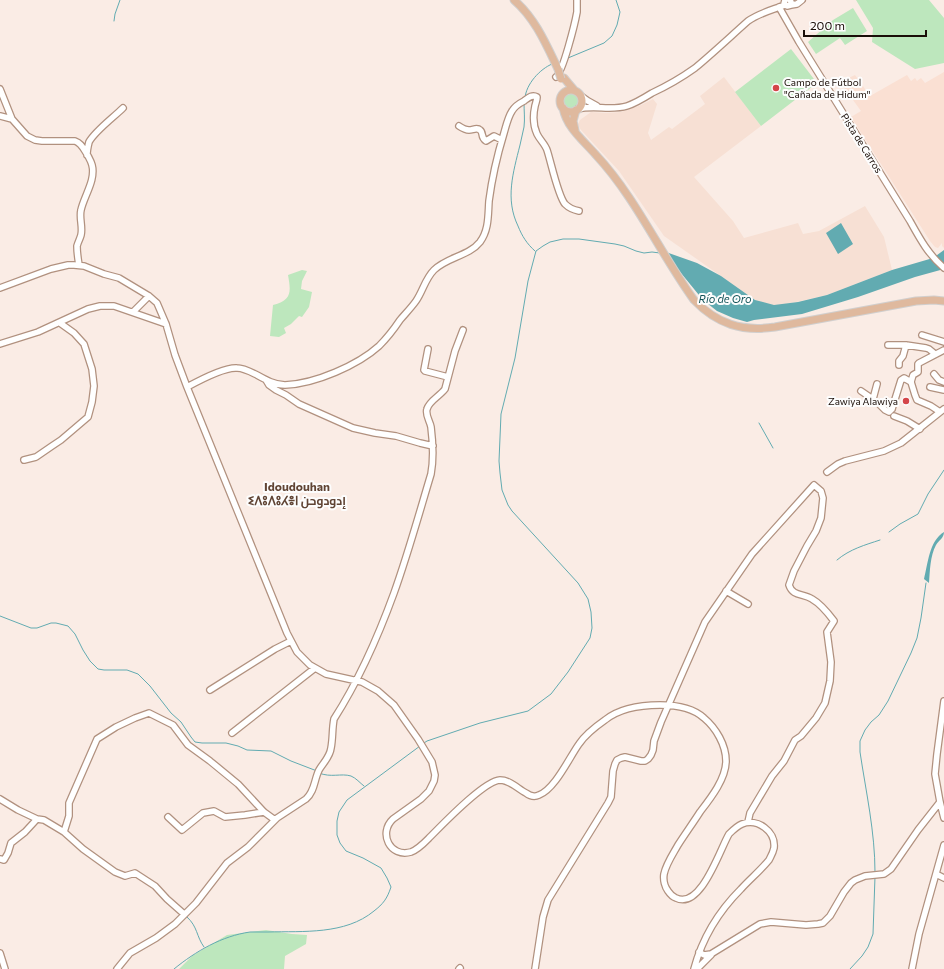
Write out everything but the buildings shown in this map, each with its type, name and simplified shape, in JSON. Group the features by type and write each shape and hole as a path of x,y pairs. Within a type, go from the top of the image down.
{"main road":[{"path":"514,0 521,6 531,19 549,50 558,69 563,86 560,101 564,113 577,136 581,138"},
{"path":"560,78 578,93 581,104 573,121 575,130 610,170 694,300 710,314 733,326 751,329 775,327 916,301 944,301"},
{"path":"562,94 567,90 578,93"},
{"path":"563,108 571,112 578,109"}],"street":[{"path":"560,78 577,12 577,0"},
{"path":"578,109 587,107 613,108 627,106 634,103 677,80 694,68 748,20 786,2 794,5 801,1"},
{"name":"Pista de Carros","path":"786,2 799,42 924,246 933,258 944,268"},
{"path":"0,89 12,119 27,136 35,140 42,141 79,142 92,164 92,177 80,214 81,235 77,246 79,265"},
{"path":"578,93 599,107"},
{"path":"187,386 213,374 232,368 247,370 266,380 284,385 317,379 341,370 368,355 379,346 415,302 433,271 441,265 472,249 484,237 487,227 492,183 502,140 511,112 528,97 535,95 537,97 534,111 534,124 538,136 548,150 560,196 566,205 579,212"},
{"path":"87,155 90,141 98,131 123,108"},
{"path":"0,116 12,119"},
{"path":"459,126 469,130 480,130 482,132 483,139 486,141 494,136 502,140"},
{"path":"0,288 56,268 68,265 79,265 119,278 149,296 157,303 166,324 175,355 187,386 291,641 297,652 315,668 326,674 362,682 374,688 394,704 432,762 435,775 434,781 426,795 393,819 387,826 387,839 393,849 398,852 405,853 416,850 466,802 489,784 500,780 511,783 533,796 538,796 543,793 553,784 584,737 611,715 638,706 667,705 681,707 702,716 717,733 726,756 726,763 722,777 715,791 670,858 664,875 664,883 667,890 672,896 681,900 687,899 698,892 706,880 729,834 737,826 748,822 759,824 769,830 774,841 774,847 772,854 764,867 737,893 721,912 699,952 695,969"},
{"path":"133,312 149,296"},
{"path":"0,344 38,332 88,309 100,306 114,306 166,324"},
{"path":"24,460 36,456 61,440 88,417 91,408 94,386 92,369 84,344 74,332 60,323"},
{"path":"117,969 130,953 165,932 196,903 227,863 248,847 275,820 306,799 313,791 319,770 329,756 334,719 357,680 370,654 394,593 431,474 433,446 430,426 426,414 428,405 445,389 454,351 463,330"},
{"path":"922,335 944,342"},
{"path":"888,345 906,345 929,349 935,354"},
{"path":"899,365 899,361 903,356 906,345"},
{"path":"428,349 424,370 448,377"},
{"path":"828,472 838,464 845,461 884,451 901,443 942,410 917,400 911,382 913,375 918,372 919,363 944,350"},
{"path":"934,374 939,380 944,382"},
{"path":"861,391 889,412 892,409 901,380 904,378 911,382"},
{"path":"266,380 269,385 299,404 353,428 396,436 433,446"},
{"path":"875,400 877,384"},
{"path":"930,387 944,390"},
{"path":"894,416 907,421 920,429"},
{"path":"535,969 543,917 548,900 611,797 615,764 617,760 625,758 645,761 648,759 653,750 657,732 667,705 705,622 755,550 814,485 821,491 822,498 820,518 816,531 794,571 789,585 793,592 813,599 827,611 834,621 827,632 831,662 830,681 825,702 816,718 801,736 795,740 784,761 772,776 750,813 748,822"},
{"path":"726,591 748,604"},
{"path":"210,690 275,649 291,641"},
{"path":"232,732 315,668"},
{"path":"944,701 935,774 944,818"},
{"path":"64,832 69,816 69,803 97,739 116,727 149,713 173,725 188,745 238,784 264,812 275,820"},
{"path":"0,799 18,810 37,819 44,820 64,832 83,849 115,872 125,876 135,873 156,886 167,899 184,914"},
{"path":"695,969 711,954 760,924 772,922 806,925 823,923 830,916 851,883 860,878 880,875 888,872 895,866 918,830 940,802"},
{"path":"168,817 182,830 203,813 214,811 225,818 264,812"},
{"path":"0,859 4,860 12,843 37,819"},
{"path":"912,969 919,934 944,845"},
{"path":"936,874 944,878"},
{"path":"0,952 5,969"},
{"path":"699,952 704,955 711,954"}],"shaded area":[{"path":"944,72 944,248 942,243 938,248 935,247 930,241 851,117 861,111 840,82 855,75 870,96 907,75 911,81 915,78 917,81 921,78 925,83"},
{"path":"724,77 761,126 694,177 733,221 744,238 798,223 803,234 819,231 865,206 884,237 892,270 827,295 801,301 781,305 772,305 755,300 664,236 619,171 581,130 578,124 580,120 591,112 621,112 653,99 657,104 648,133 651,140 669,127 672,129 705,104 700,96"}],"green space":[{"path":"856,0 929,0 944,18 944,63 915,69 872,42 873,28"},
{"path":"853,8 867,31 845,45 840,38 816,54 808,42 833,20"},
{"name":"Campo de Fútbol \"Cañada de Hidum\"","path":"791,49 817,83 761,126 735,92"},
{"path":"571,93 577,95 579,101 577,107 571,109 565,107 563,101 565,95"},
{"path":"302,270 307,271 302,281 301,289 312,292 309,307 302,317 299,316 291,324 284,328 286,333 279,337 270,336 273,305 284,301 289,294 290,286 288,275"},
{"path":"266,930 307,935 306,944 285,956 284,969 179,969 192,956 227,935"}],"water":[{"path":"841,223 853,244 838,254 826,233"},
{"name":"Río de Oro","path":"944,250 944,269 802,314 747,322 717,311 703,300 663,251 697,263 721,276 755,300 774,305 798,302 827,295 892,270 933,258"},
{"path":"944,532 943,536 936,545 933,554 929,583 924,579 930,553 935,541"}],"waterway":[{"path":"114,21 120,0"},
{"path":"568,58 604,43 612,36 617,25 620,12 616,0"},
{"path":"525,98 528,87 534,78 543,69 552,64"},
{"path":"524,103 524,127 513,176 511,196 514,216 520,230 527,243 535,251"},
{"path":"424,743 480,723 528,711 551,694 568,672 590,638 592,628 588,599 578,583 512,511 502,490 499,461 501,414 515,358 528,281 536,251 550,242 563,239 579,239 615,244 644,253 660,253"},
{"path":"759,423 773,448"},
{"path":"889,532 918,514 928,494 944,470"},
{"path":"837,560 852,550 880,540"},
{"path":"875,872 872,827 860,752 860,741 865,730 879,715 888,701 911,653 917,638 926,583"},
{"path":"0,616 31,628 37,628 51,623 68,626 75,634 90,661 98,669 127,670 138,674 150,686 171,713 181,722 195,742 226,743 247,750 271,751 317,771"},
{"path":"174,969 200,950 229,937 250,932 309,931 337,928 363,919 380,906 391,887 381,868 346,851 340,843 337,835 337,821 339,812 347,800 420,746"},
{"path":"319,773 351,776 364,786"},
{"path":"850,969 868,947 873,934 875,877"},
{"path":"187,917 193,924 204,947"}],"place":[{"name":"Campo de Fútbol \"Cañada de Hidum\"","path":"776,88"},
{"name":"Zawiya Alawiya","path":"906,401"}],"district":[{"name":"Idoudouhan ⵉⴷⵓⴷⵓⵃⴻⵏ إدودوحن","path":"297,493"}]}
